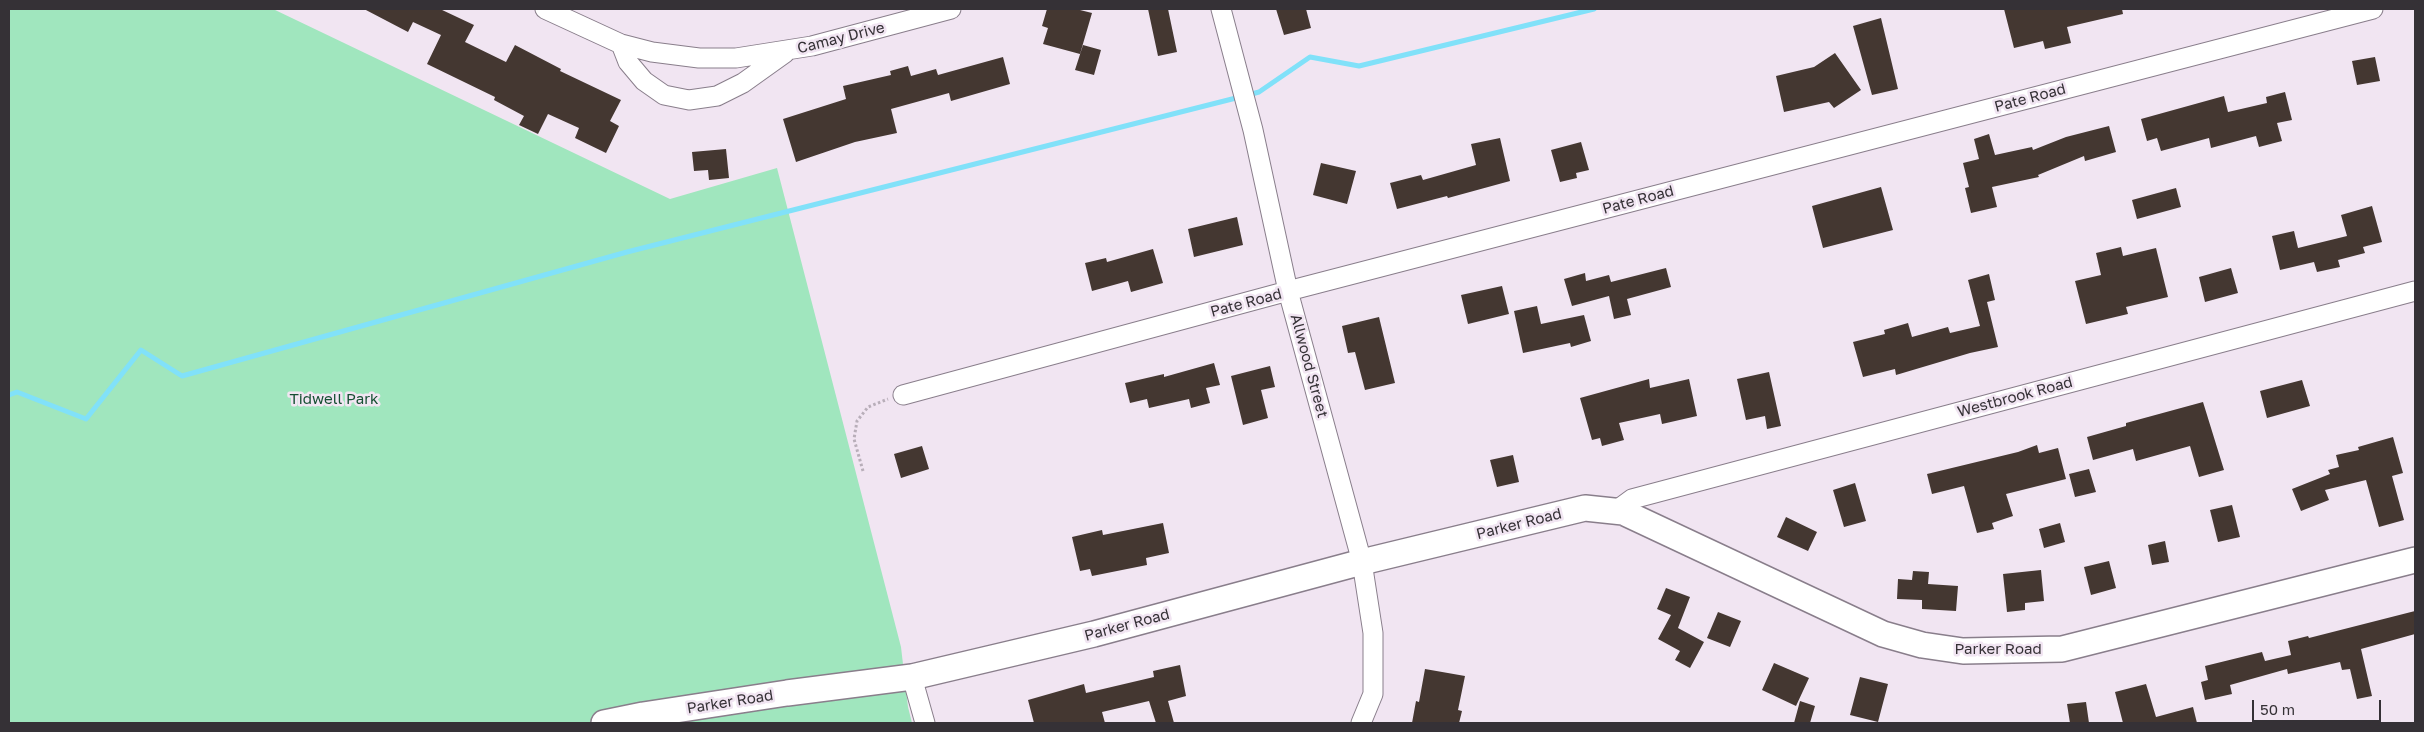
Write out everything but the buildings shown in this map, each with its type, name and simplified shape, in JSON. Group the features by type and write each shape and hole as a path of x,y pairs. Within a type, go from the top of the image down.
{"main road":[{"name":"Parker Road","path":"604,723 643,715 787,693 912,677 1094,634 1362,562 1585,508 1624,505 1882,634 1922,645 1963,651 2062,649 2415,560"}],"street":[{"name":"Camay Drive","path":"545,9 621,44 652,52 699,58 736,58 812,46 951,9"},
{"name":"Allwood Street","path":"1221,9 1252,130 1288,291 1362,562 1373,633 1373,694 1361,723"},
{"name":"Pate Road","path":"903,395 1288,291 2373,9"},
{"name":"Camay Drive","path":"621,44 628,62 644,81 664,95 689,100 717,96 743,83 788,50"},
{"name":"Westbrook Road","path":"1624,505 2415,290"},
{"path":"912,677 925,723"}],"path":[{"path":"863,471 854,439 857,421 861,413 875,402 903,395"}],"green space":[{"name":"Tidwell Park","path":"9,9 273,9 670,199 777,168 901,647 908,707 912,723 9,723"}],"waterway":[{"path":"1248,95 1259,92 1310,57 1359,66 1594,9"},
{"path":"9,395 17,392 86,419 141,350 182,376 627,252 1240,97"}]}
